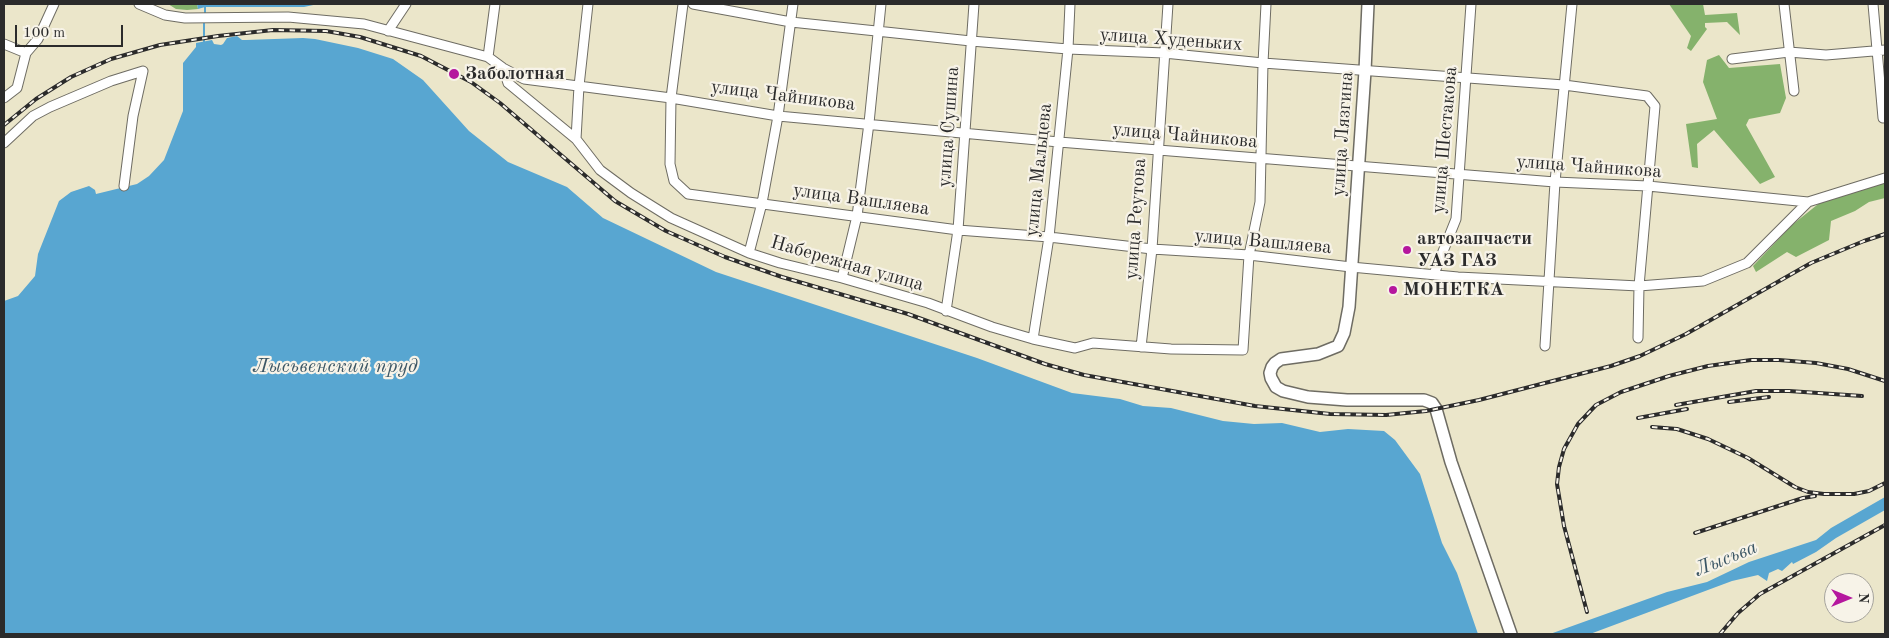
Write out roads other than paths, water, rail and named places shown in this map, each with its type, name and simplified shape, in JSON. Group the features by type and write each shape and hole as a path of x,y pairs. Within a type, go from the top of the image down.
{"main road":[{"name":"улица Лязгина","path":"1368,4 1349,307 1344,333 1338,346 1318,354 1281,359 1275,363 1270,373 1276,387 1290,394 1347,400 1424,400 1432,403 1436,409 1454,471 1512,634"}],"street":[{"path":"4,98 17,88 26,53 38,39 54,4"},
{"path":"139,4 165,15 185,18 288,17 364,24 488,57 495,4"},
{"path":"388,31 406,4"},
{"path":"576,140 579,86 588,4"},
{"path":"672,98 683,4"},
{"name":"улица Худеньких","path":"693,4 792,22 971,41 1068,49 1164,53 1263,63 1564,85 1647,96 1655,106 1648,186"},
{"path":"749,253 762,203 778,116 792,22 792,4"},
{"path":"842,278 857,216 881,4"},
{"name":"улица Сушина","path":"946,311 958,230 974,4"},
{"name":"улица Мальцева","path":"1033,339 1049,237 1068,49 1070,4"},
{"name":"улица Реутова","path":"1141,347 1152,249 1168,4"},
{"path":"1250,255 1260,202 1266,4"},
{"name":"улица Шестакова","path":"1434,274 1456,219 1471,4"},
{"path":"1545,346 1556,182 1572,4"},
{"path":"1784,4 1794,91"},
{"path":"1873,4 1881,50 1883,118"},
{"path":"4,44 26,53"},
{"path":"1732,59 1790,52 1826,55 1881,50"},
{"name":"улица Чайникова","path":"488,57 503,68 524,79 672,98 778,116 869,123 965,134 1556,182 1648,186 1808,202 1885,178"},
{"name":"Набережная улица","path":"503,68 508,83 576,140 600,170 631,193 671,218 749,253 928,303 946,311 1033,339 1075,348 1093,343 1141,347 1243,350 1250,255"},
{"path":"4,143 28,120 50,107 111,81 143,71 133,116 124,186"},
{"name":"улица Вашляева","path":"672,98 670,164 674,181 688,194 958,230 1049,237 1152,249 1250,255 1351,267 1434,274 1639,286 1703,281 1747,263 1808,202"},
{"path":"1638,338 1639,286 1648,186"}],"water":[{"path":"197,4 318,4 304,7 205,7 198,9"},
{"name":"Лысьвенский пруд","path":"237,36 242,40 315,39 358,48 393,59 423,80 469,131 508,162 567,187 603,218 716,272 977,358 1072,393 1120,399 1143,406 1171,408 1223,421 1254,424 1282,423 1320,432 1348,429 1384,431 1395,440 1420,474 1442,543 1457,573 1478,634 4,634 4,301 18,296 35,276 38,254 59,201 71,192 89,186 95,190 96,194 137,184 149,176 164,160 183,111 183,63 196,47 196,43 212,40 214,44 221,45 227,38"},
{"path":"1885,497 1885,510 1836,538 1816,552 1793,564 1792,562 1782,571 1778,569 1769,573 1767,581 1758,575 1732,581 1590,634 1550,634 1667,592 1707,582 1749,562 1816,540 1831,528"}],"waterway":[{"path":"205,4 205,14"},
{"path":"204,21 204,44"}],"railway":[{"path":"4,125 36,99 71,77 111,59 160,45 273,30 326,31 360,37 421,56 471,82 500,103 615,201 666,231 725,257 782,277 908,314 1045,364 1084,375 1255,406 1330,414 1386,415 1426,411 1479,400 1611,366 1640,356 1686,334 1811,263 1885,234"},
{"path":"1587,612 1564,526 1557,484 1564,449 1578,424 1596,405 1621,392 1669,376 1708,366 1751,360 1816,363 1848,369 1885,381"},
{"path":"1676,405 1756,391 1789,391 1862,396"},
{"path":"1729,402 1769,397"},
{"path":"1638,418 1687,409"},
{"path":"1652,427 1677,429 1708,439 1748,458 1795,487 1808,492 1854,494 1869,491 1885,483"},
{"path":"1695,533 1803,498 1815,496"},
{"path":"1720,634 1738,613 1760,594 1885,525"}],"place":[{"name":"Заболотная","path":"454,74"},
{"name":"автозапчасти УАЗ ГАЗ","path":"1407,250"},
{"name":"МОНЕТКА","path":"1393,290"}],"water label":[{"name":"Лысьва","path":"1726,559"}]}
